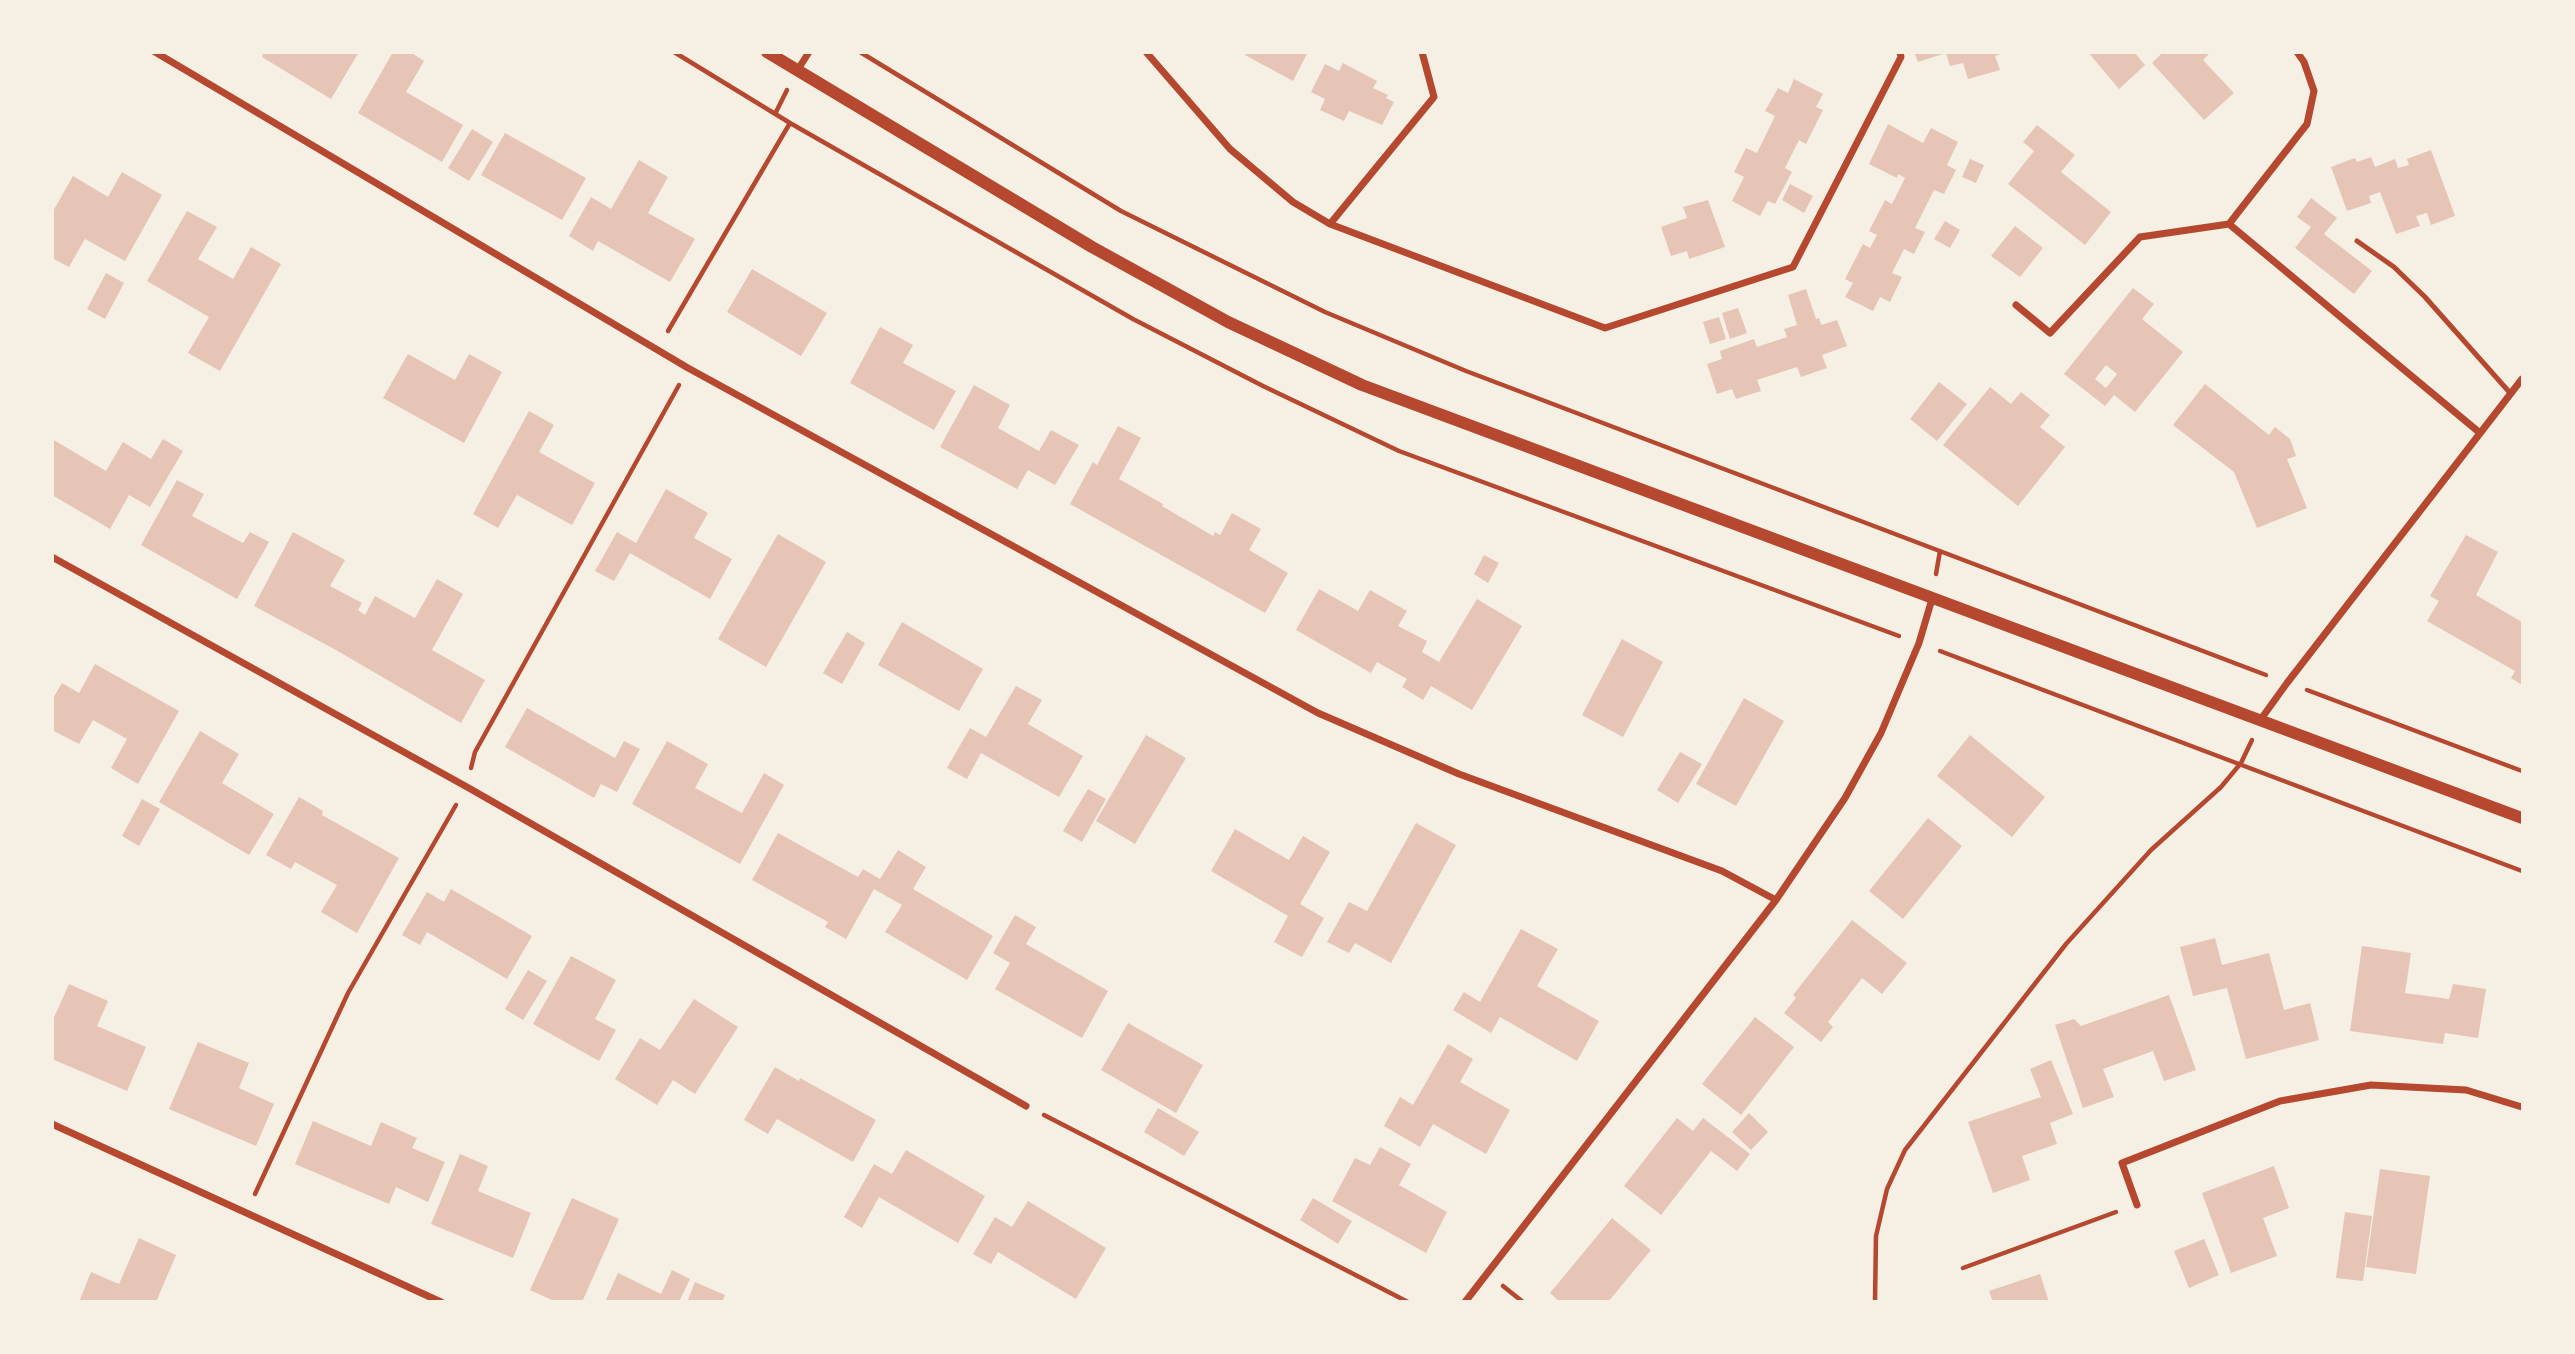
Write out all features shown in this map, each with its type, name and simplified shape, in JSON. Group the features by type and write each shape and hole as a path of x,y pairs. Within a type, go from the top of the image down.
{"street":[{"path":"155,52 657,350 1318,713 1459,774 1722,871 1776,900"},
{"path":"767,52 1092,247 1228,322 1350,379 2522,818"},
{"path":"797,71 809,52"},
{"path":"1146,52 1230,149 1293,202 1330,224 1605,328 1793,267 1901,57 1900,52"},
{"path":"1330,224 1434,97 1422,52"},
{"path":"2016,305 2050,333 2140,237 2229,223 2307,124 2314,91 2304,62 2297,52"},
{"path":"2229,223 2480,433"},
{"path":"2261,719 2522,379"},
{"path":"52,557 454,780 1026,1106"},
{"path":"1465,1301 1776,900 1845,798 1881,733 1919,643 1932,599"},
{"path":"2137,1205 2122,1163 2280,1101 2371,1084 2466,1090 2522,1107"},
{"path":"52,1124 440,1301"}],"lane":[{"path":"2357,241 2394,267 2425,297 2511,394"}],"path":[{"path":"860,52 1121,211 1325,312 1466,371 2522,771"},
{"path":"657,350 790,123"},
{"path":"1875,1301 1876,1236 1887,1189 1905,1150 2066,944 2151,850 2221,787 2241,763"},
{"path":"1026,1106 1408,1301"},
{"path":"1963,1268 2137,1205"}],"building":[{"path":"259,52 359,52 331,99 262,57"},
{"path":"393,52 410,52 424,61 406,92 463,125 442,162 358,113"},
{"path":"1246,52 1308,52 1293,81 1245,55"},
{"path":"1914,52 2003,53 1995,56 2000,70 1968,79 1963,63 1950,66 1946,53 1918,62"},
{"path":"2088,52 2134,52 2145,65 2119,89"},
{"path":"2163,52 2211,52 2203,60 2234,93 2204,120 2152,63"},
{"path":"1343,63 1377,81 1373,88 1388,95 1386,98 1394,102 1382,125 1349,111 1344,121 1320,110 1325,99 1311,92 1325,64 1339,71"},
{"path":"1794,79 1823,94 1816,107 1823,110 1806,144 1799,140 1785,168 1792,172 1775,204 1768,201 1760,216 1732,201 1744,177 1734,172 1746,148 1757,153 1775,116 1765,111 1778,88 1788,93"},
{"path":"1888,124 1923,143 1931,128 1958,142 1947,165 1956,170 1944,194 1934,190 1915,228 1925,232 1914,254 1904,249 1892,273 1902,277 1890,302 1880,297 1873,311 1845,297 1853,283 1845,279 1863,244 1870,248 1877,235 1869,231 1885,200 1892,204 1905,178 1898,174 1897,178 1869,164"},
{"path":"2037,125 2075,155 2061,172 2111,212 2085,245 2008,184 2034,151 2023,142"},
{"path":"472,129 493,142 469,181 448,168"},
{"path":"505,133 586,178 562,220 481,175"},
{"path":"2431,150 2455,216 2431,225 2427,213 2416,216 2420,226 2396,234 2380,192 2369,196 2371,203 2347,211 2331,167 2355,158 2357,162 2371,157 2375,167 2395,159 2398,168 2409,165 2407,159"},
{"path":"1970,159 1984,165 1976,183 1962,177"},
{"path":"639,160 668,177 648,213 695,239 670,282 598,241 593,251 569,236 591,197 611,209"},
{"path":"122,172 162,195 125,261 85,239 69,267 52,258 52,213 73,176 108,197"},
{"path":"1790,184 1813,196 1804,213 1782,200"},
{"path":"2311,198 2337,218 2324,234 2372,271 2354,294 2295,248 2311,227 2297,217"},
{"path":"1708,200 1725,247 1689,259 1687,251 1671,256 1661,227 1687,218 1683,207"},
{"path":"187,211 217,227 198,259 233,279 251,247 281,264 220,371 188,353 209,317 147,281"},
{"path":"1945,221 1960,230 1950,248 1934,239"},
{"path":"2015,226 2043,248 2020,277 1991,256"},
{"path":"752,269 827,313 801,356 727,312"},
{"path":"106,273 124,283 105,319 87,309"},
{"path":"2133,288 2154,304 2142,319 2183,352 2135,412 2114,395 2105,406 2064,374","holes":["2106,365 2117,374 2106,388 2095,379"]},
{"path":"1806,289 1816,319 1819,318 1821,325 1837,320 1847,346 1822,355 1827,368 1801,377 1797,367 1757,380 1761,391 1736,399 1732,389 1717,394 1707,364 1722,359 1720,351 1754,339 1757,347 1787,337 1784,329 1797,325 1788,295"},
{"path":"1738,308 1747,333 1730,339 1722,313"},
{"path":"1719,317 1726,339 1710,344 1703,322"},
{"path":"880,327 913,345 903,363 956,391 934,430 850,383"},
{"path":"408,354 455,380 469,354 502,372 464,443 383,398"},
{"path":"1939,382 1967,404 1937,441 1910,419"},
{"path":"2205,384 2269,435 2275,427 2290,439 2296,456 2287,459 2307,508 2257,528 2234,472 2173,425"},
{"path":"974,385 1010,405 998,428 1039,451 1051,430 1079,445 1055,485 1028,470 1017,489 940,447"},
{"path":"1990,387 2011,404 2021,392 2050,415 2040,427 2065,447 2018,506 1943,445"},
{"path":"529,411 554,425 539,452 595,483 572,525 517,495 498,528 473,514"},
{"path":"1118,426 1141,438 1119,479 1213,536 1215,532 1220,535 1232,513 1261,529 1249,550 1288,573 1265,613 1070,504 1093,462 1097,465"},
{"path":"52,439 106,471 123,442 151,459 163,439 183,451 150,507 129,495 110,529 52,495"},
{"path":"177,480 204,494 192,516 243,543 250,532 269,542 237,599 141,545"},
{"path":"666,489 708,513 694,538 732,559 710,599 630,553 614,581 595,571 617,532 636,543"},
{"path":"293,532 345,560 330,586 362,603 358,610 365,615 375,596 415,618 437,579 463,594 432,650 485,680 461,723 254,606"},
{"path":"778,534 826,562 766,667 718,639"},
{"path":"2466,535 2498,552 2476,595 2522,622 2522,685 2511,678 2515,671 2427,621 2439,601 2430,596"},
{"path":"1484,555 1499,563 1488,583 1474,574"},
{"path":"1319,589 1358,611 1370,590 1407,611 1398,626 1427,641 1422,652 1439,662 1477,599 1522,626 1472,710 1431,686 1423,700 1402,687 1407,679 1377,662 1371,673 1296,630"},
{"path":"902,622 983,669 959,711 878,665"},
{"path":"847,632 865,643 842,684 823,673"},
{"path":"1622,639 1663,662 1623,737 1582,715"},
{"path":"95,664 179,711 138,784 111,768 127,739 93,720 79,744 52,730 52,700 62,683 79,693"},
{"path":"1016,686 1042,700 1028,724 1083,756 1059,797 981,753 967,779 947,768 970,728 986,737"},
{"path":"1744,698 1784,721 1736,806 1696,784"},
{"path":"527,708 615,758 624,741 640,749 617,792 601,784 594,798 505,747"},
{"path":"200,731 239,754 222,783 274,814 249,855 159,802"},
{"path":"1146,735 1186,758 1135,844 1096,821"},
{"path":"1970,735 2045,797 2012,837 1937,776"},
{"path":"667,741 708,764 695,788 742,813 764,773 784,785 740,864 632,804"},
{"path":"1680,752 1702,764 1678,803 1657,790"},
{"path":"1088,789 1106,799 1082,842 1063,831"},
{"path":"299,797 323,811 322,815 399,858 357,933 321,912 337,885 295,862 291,869 266,855"},
{"path":"142,799 160,809 139,846 122,836"},
{"path":"1928,818 1962,846 1903,919 1869,891"},
{"path":"1416,823 1456,845 1391,963 1355,943 1349,953 1327,942 1349,902 1367,911"},
{"path":"1235,829 1289,860 1303,836 1330,852 1300,904 1324,918 1302,957 1274,942 1288,916 1211,871"},
{"path":"778,833 858,877 863,869 880,879 898,850 926,867 913,889 993,936 967,980 885,932 902,905 874,889 846,939 825,927 828,922 752,880"},
{"path":"451,889 532,936 507,979 427,932 420,945 402,935 427,892 444,902"},
{"path":"1015,915 1036,927 1026,944 1108,991 1082,1038 995,989 1010,963 993,953"},
{"path":"1852,920 1907,963 1882,994 1862,978 1828,1022 1833,1027 1821,1042 1784,1013 1796,998 1793,995"},
{"path":"1521,929 1558,949 1537,986 1599,1021 1577,1061 1500,1017 1491,1033 1453,1010 1464,992 1480,1002"},
{"path":"2215,938 2222,965 2269,953 2284,1010 2310,1003 2319,1040 2246,1059 2227,988 2193,996 2180,947"},
{"path":"2362,946 2411,953 2405,993 2449,999 2453,984 2486,989 2478,1038 2445,1033 2443,1044 2350,1031"},
{"path":"571,956 616,980 595,1019 616,1030 599,1061 533,1024"},
{"path":"528,970 547,981 523,1020 505,1009"},
{"path":"69,984 108,1001 97,1026 146,1047 127,1091 52,1059 52,1022"},
{"path":"2169,995 2196,1070 2164,1081 2153,1051 2103,1069 2114,1097 2083,1108 2055,1025 2074,1019 2081,1026"},
{"path":"694,999 738,1027 695,1094 673,1080 657,1105 615,1079 640,1038 660,1050"},
{"path":"1755,1017 1794,1047 1741,1115 1702,1084"},
{"path":"1128,1023 1203,1065 1176,1113 1101,1070"},
{"path":"198,1042 249,1063 239,1088 274,1104 256,1146 169,1109"},
{"path":"1448,1044 1473,1059 1460,1082 1510,1110 1486,1154 1433,1124 1420,1147 1384,1126 1400,1097 1413,1105"},
{"path":"2051,1060 2073,1114 2050,1123 2057,1144 2022,1156 2030,1180 1993,1193 1968,1122 2041,1097 2030,1069"},
{"path":"775,1067 876,1120 853,1162 777,1119 768,1134 744,1120"},
{"path":"1158,1108 1199,1132 1184,1156 1144,1132"},
{"path":"1749,1113 1768,1132 1751,1150 1732,1132"},
{"path":"1677,1118 1693,1131 1703,1118 1750,1154 1737,1171 1711,1151 1661,1215 1624,1186"},
{"path":"313,1121 371,1146 381,1122 417,1138 412,1148 445,1162 428,1202 396,1187 389,1204 295,1164"},
{"path":"1380,1147 1411,1164 1399,1185 1447,1212 1426,1253 1332,1201 1355,1158 1370,1165"},
{"path":"906,1150 985,1196 958,1243 879,1197 862,1228 844,1217 874,1164 892,1174"},
{"path":"460,1154 488,1166 478,1191 531,1213 513,1258 431,1224"},
{"path":"2274,1166 2289,1208 2263,1218 2277,1256 2231,1273 2202,1193"},
{"path":"2380,1169 2430,1176 2416,1274 2366,1267"},
{"path":"572,1198 619,1219 582,1302 556,1302 530,1290"},
{"path":"1313,1198 1352,1221 1338,1244 1300,1220"},
{"path":"1028,1201 1106,1248 1076,1299 998,1252 991,1264 973,1254 995,1217 1012,1227"},
{"path":"2345,1212 2372,1216 2363,1281 2336,1278"},
{"path":"1612,1218 1651,1250 1608,1302 1560,1302 1550,1293"},
{"path":"139,1238 176,1255 156,1302 79,1302 91,1272 119,1284"},
{"path":"2204,1239 2219,1275 2189,1288 2174,1251"},
{"path":"672,1270 690,1279 679,1302 605,1302 618,1273 661,1294"},
{"path":"2040,1274 2049,1302 1993,1302 1989,1291"},
{"path":"695,1282 725,1295 722,1302 687,1302"}]}
